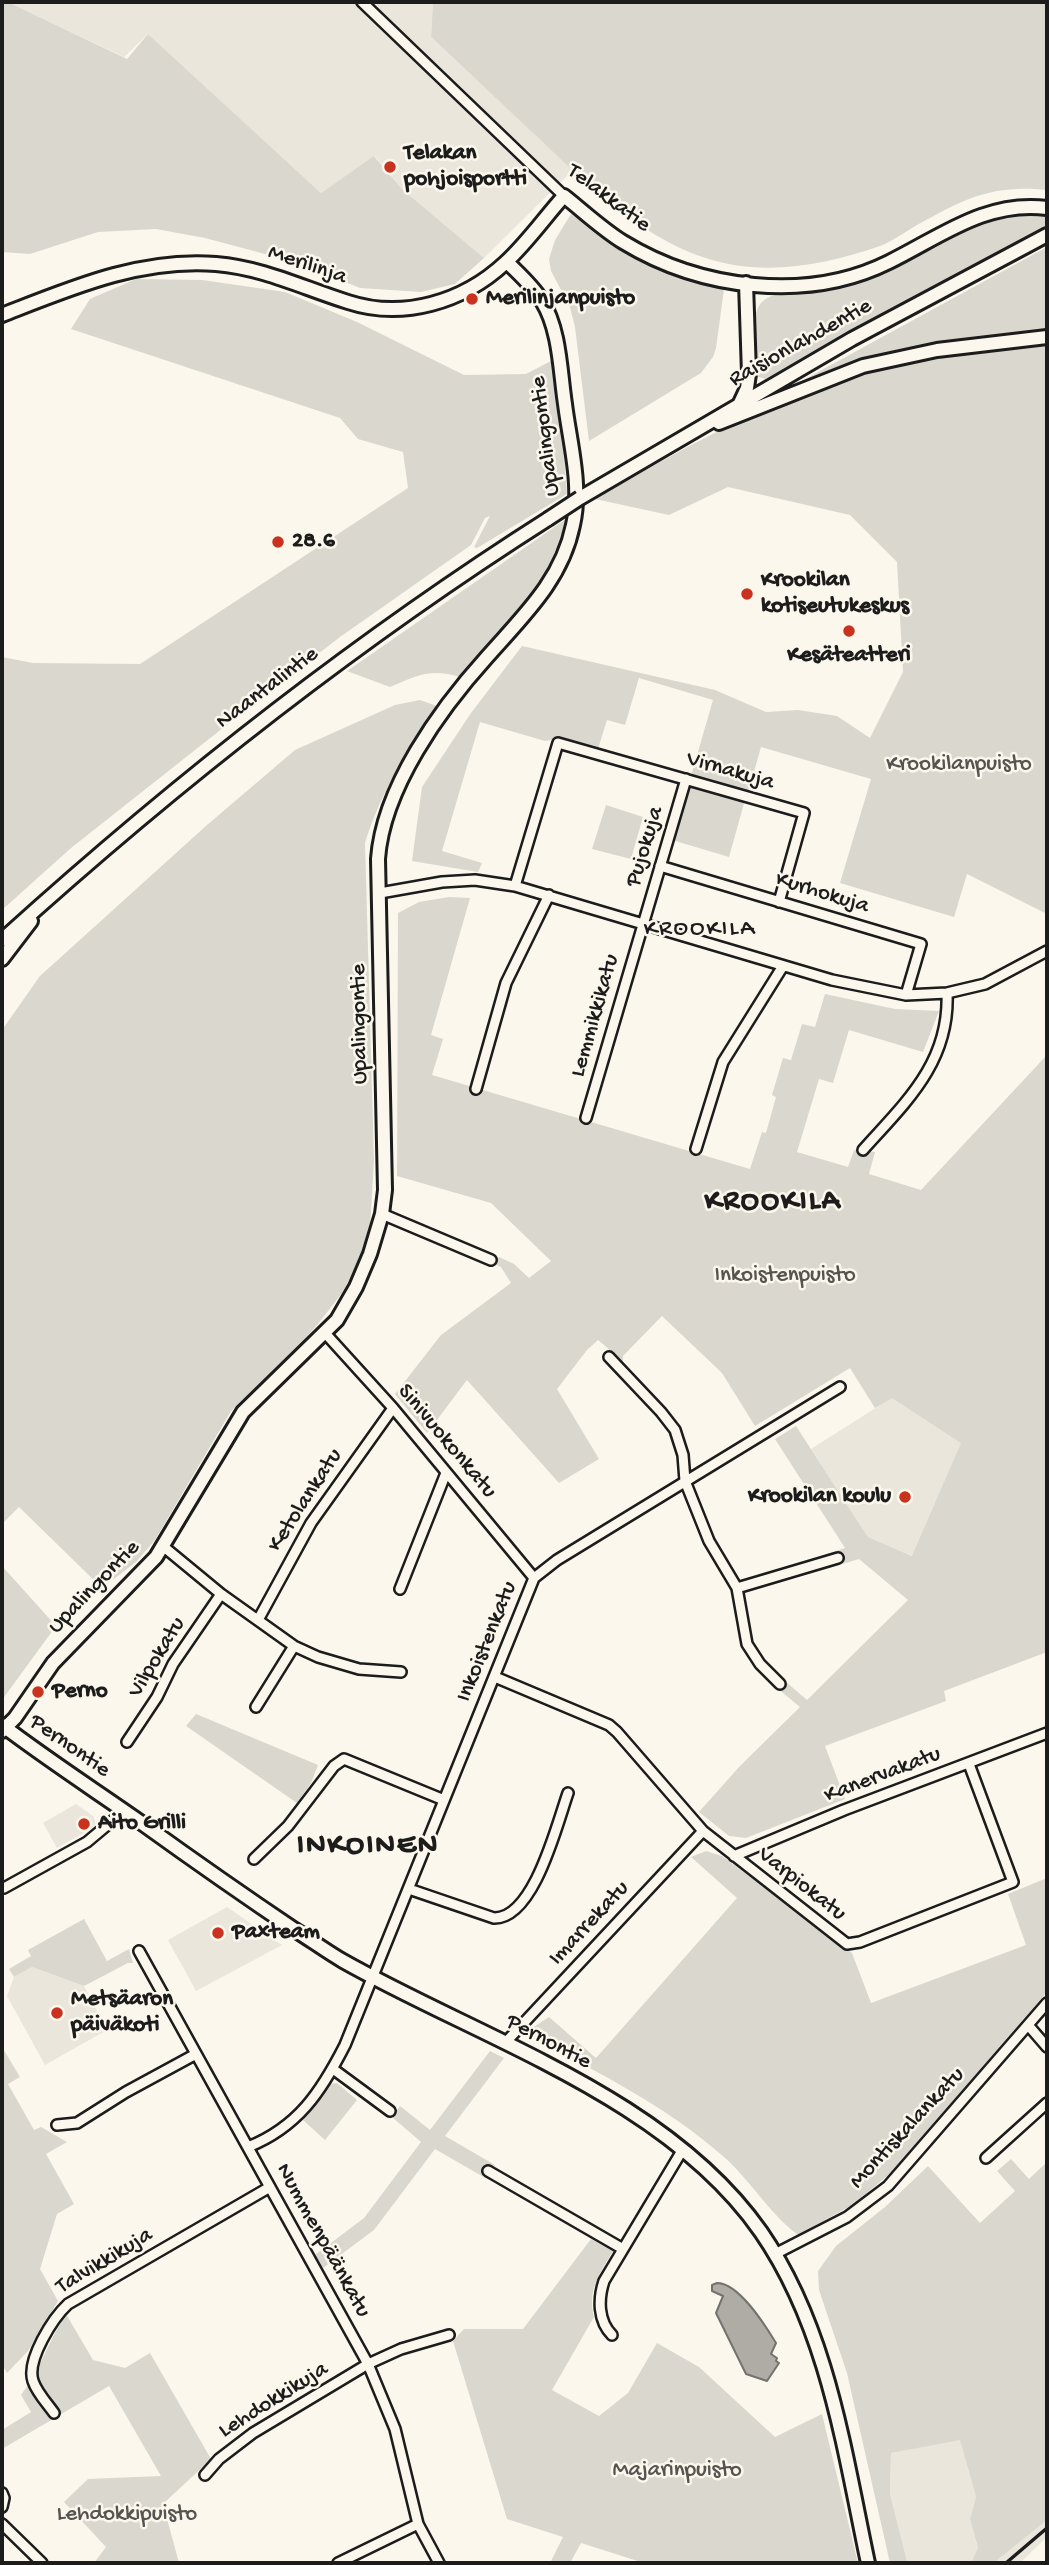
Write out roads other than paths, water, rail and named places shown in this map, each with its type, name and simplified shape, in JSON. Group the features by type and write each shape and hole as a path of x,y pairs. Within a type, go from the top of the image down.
{"street":[{"name":"Telakkatie","path":"362,2 564,195 623,241 650,256 721,280 790,287 836,281 876,268 972,218 1011,208 1047,208"},
{"name":"Merilinja","path":"2,315 113,274 151,266 192,264 227,265 263,271 350,303 378,309 404,309 436,303 475,286 507,262 564,195"},
{"name":"Raisionlahdentie","path":"580,498 852,339 1044,237"},
{"name":"Upalingontie","path":"3,1728 52,1663 139,1577 163,1547 243,1412 337,1320 356,1287 370,1254 382,1214 385,1175 379,839 398,786 460,689 549,585 562,562 576,512 576,470 552,324 542,300 507,262"},
{"path":"740,403 747,388 749,374 746,283"},
{"path":"670,443 802,388 863,366 937,350 1047,337"},
{"name":"Naantalintie","path":"2,940 144,814 278,707 446,584 580,498"},
{"name":"Virnakuja","path":"515,886 558,743 804,813 779,902"},
{"name":"Pujokuja","path":"643,925 686,779"},
{"name":"Kurhokuja","path":"660,866 921,944 906,995"},
{"path":"380,893 442,882 493,881 549,895 783,966 884,992 906,995 947,993 990,982 1047,951"},
{"path":"2,959 51,895"},
{"path":"476,1089 506,983 549,895"},
{"name":"Lemmikkikatu","path":"586,1118 643,925"},
{"path":"696,1149 723,1062 783,966"},
{"path":"863,1150 912,1096 932,1066 945,1019 947,993"},
{"path":"382,1214 491,1260"},
{"name":"Sinivuokonkatu","path":"325,1334 393,1408 534,1578"},
{"path":"609,1357 675,1430 683,1455 685,1481 709,1541 737,1588 747,1644 760,1664 780,1684"},
{"name":"Inkoistenkatu","path":"248,2147 270,2137 294,2121 333,2069 373,1978 534,1578 556,1560 840,1387"},
{"name":"Ketolankatu","path":"258,1620 311,1523 393,1408"},
{"path":"400,1590 446,1473"},
{"path":"163,1547 294,1646 318,1657 359,1669 401,1672"},
{"path":"737,1588 838,1558"},
{"name":"Vilpokatu","path":"127,1742 157,1697 173,1664 222,1594"},
{"path":"256,1707 294,1646"},
{"name":"Varpiokatu","path":"495,1677 609,1726 617,1732 703,1831 846,1944 860,1942 1013,1882 969,1764"},
{"name":"Pernontie","path":"3,1728 322,1949 373,1978 505,2043 594,2091 683,2149 729,2191 775,2254 804,2311 835,2406 869,2563"},
{"name":"Kanervakatu","path":"734,1856 845,1810 1047,1733"},
{"path":"254,1859 288,1826 334,1766 344,1759 444,1800"},
{"path":"409,1889 494,1918 507,1916 523,1901 537,1880 568,1793"},
{"path":"4,1888 87,1842 124,1811"},
{"name":"Imarrekatu","path":"505,2043 703,1831"},
{"name":"Nummenpäänkatu","path":"139,1951 368,2364 395,2429 418,2524 439,2563"},
{"name":"Montiskalankatu","path":"775,2254 847,2217 888,2186 1047,2003"},
{"path":"1028,2025 1047,2047"},
{"path":"57,2125 78,2123 126,2092 196,2054"},
{"path":"333,2069 390,2111"},
{"path":"986,2158 1047,2103"},
{"path":"612,2335 606,2329 601,2315 601,2291 683,2149"},
{"path":"488,2171 623,2249"},
{"name":"Talvikkikuja","path":"54,2413 33,2383 31,2373 37,2352 59,2312 68,2304 270,2187"},
{"name":"Lehdokkikuja","path":"205,2475 219,2459 253,2433 368,2364 401,2349 449,2335"},
{"path":"2,2493 2,2507"},
{"path":"2,2524 42,2563"},
{"path":"338,2563 418,2524"}],"railway":[{"path":"1006,2563 1047,2528"}],"place":[{"name":"Telakan pohjoisportti","path":"390,167"},
{"name":"Merilinjanpuisto","path":"472,299"},
{"name":"28.6","path":"278,542"},
{"name":"Krookilan kotiseutukeskus","path":"747,594"},
{"name":"Kesäteatteri","path":"849,631"},
{"name":"Krookilan koulu","path":"905,1497"},
{"name":"Perno","path":"38,1692"},
{"name":"Aito Grilli","path":"84,1824"},
{"name":"Paxteam","path":"218,1933"},
{"name":"Metsäaron päiväkoti","path":"57,2013"}],"district":[{"name":"KROOKILA","path":"700,930"},
{"name":"KROOKILA","path":"773,1203"},
{"name":"INKOINEN","path":"368,1847"}],"park label":[{"name":"Krookilanpuisto","path":"959,765"},
{"name":"Inkoistenpuisto","path":"785,1276"},
{"name":"Majarinpuisto","path":"677,2471"},
{"name":"Lehdokkipuisto","path":"127,2515"}]}
